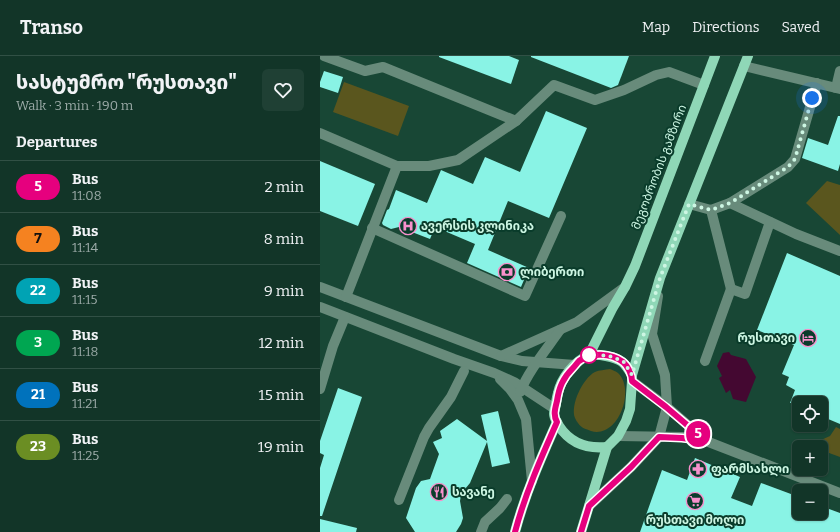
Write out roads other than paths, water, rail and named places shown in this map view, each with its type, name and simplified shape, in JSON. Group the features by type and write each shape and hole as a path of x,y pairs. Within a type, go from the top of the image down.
{"main road":[{"name":"მეგობრობის გამზირი","path":"589,355 635,266 715,56"},
{"path":"581,532 607,447 618,436 626,421 630,409 632,378 660,278 746,61"},
{"path":"607,447 597,448 578,443 569,438 562,430 554,414 558,393 563,379 579,361 589,355 613,357 624,362 632,378"},
{"path":"516,532 522,507 557,422"}],"street":[{"path":"324,56 365,71 383,67 516,121"},
{"path":"746,61 838,88 840,71"},
{"path":"320,133 397,166 429,166 458,160 516,121 554,85 595,100 669,72 704,85"},
{"path":"689,204 711,210 730,203 788,167 795,159 817,83"},
{"path":"346,297 397,166"},
{"path":"730,203 796,234 840,251"},
{"path":"705,361 731,289 711,210"},
{"path":"372,228 525,296 561,216"},
{"path":"731,289 745,294 770,222"},
{"path":"589,506 631,467 659,437 666,407 665,375 652,334 660,278"},
{"path":"320,287 501,356 537,363 575,365"},
{"path":"501,356 577,322 625,287"},
{"path":"320,307 494,373 514,382 555,409"},
{"path":"320,389 345,317"},
{"path":"518,400 522,387 561,329"},
{"path":"399,500 424,437 451,397 464,371"},
{"path":"494,373 510,388 518,400 526,419 532,481"},
{"path":"632,378 706,441"},
{"path":"618,436 682,438 706,441 840,493"},
{"path":"481,532 485,522 507,499"}],"place":[{"name":"ავერსის კლინიკა","path":"408,226"},
{"name":"ლიბერთი","path":"507,272"},
{"name":"რუსთავი","path":"808,338"},
{"name":"ფარმსახლი","path":"698,469"},
{"name":"სავანე","path":"439,492"},
{"name":"რუსთავი მოლი","path":"695,501"}]}
